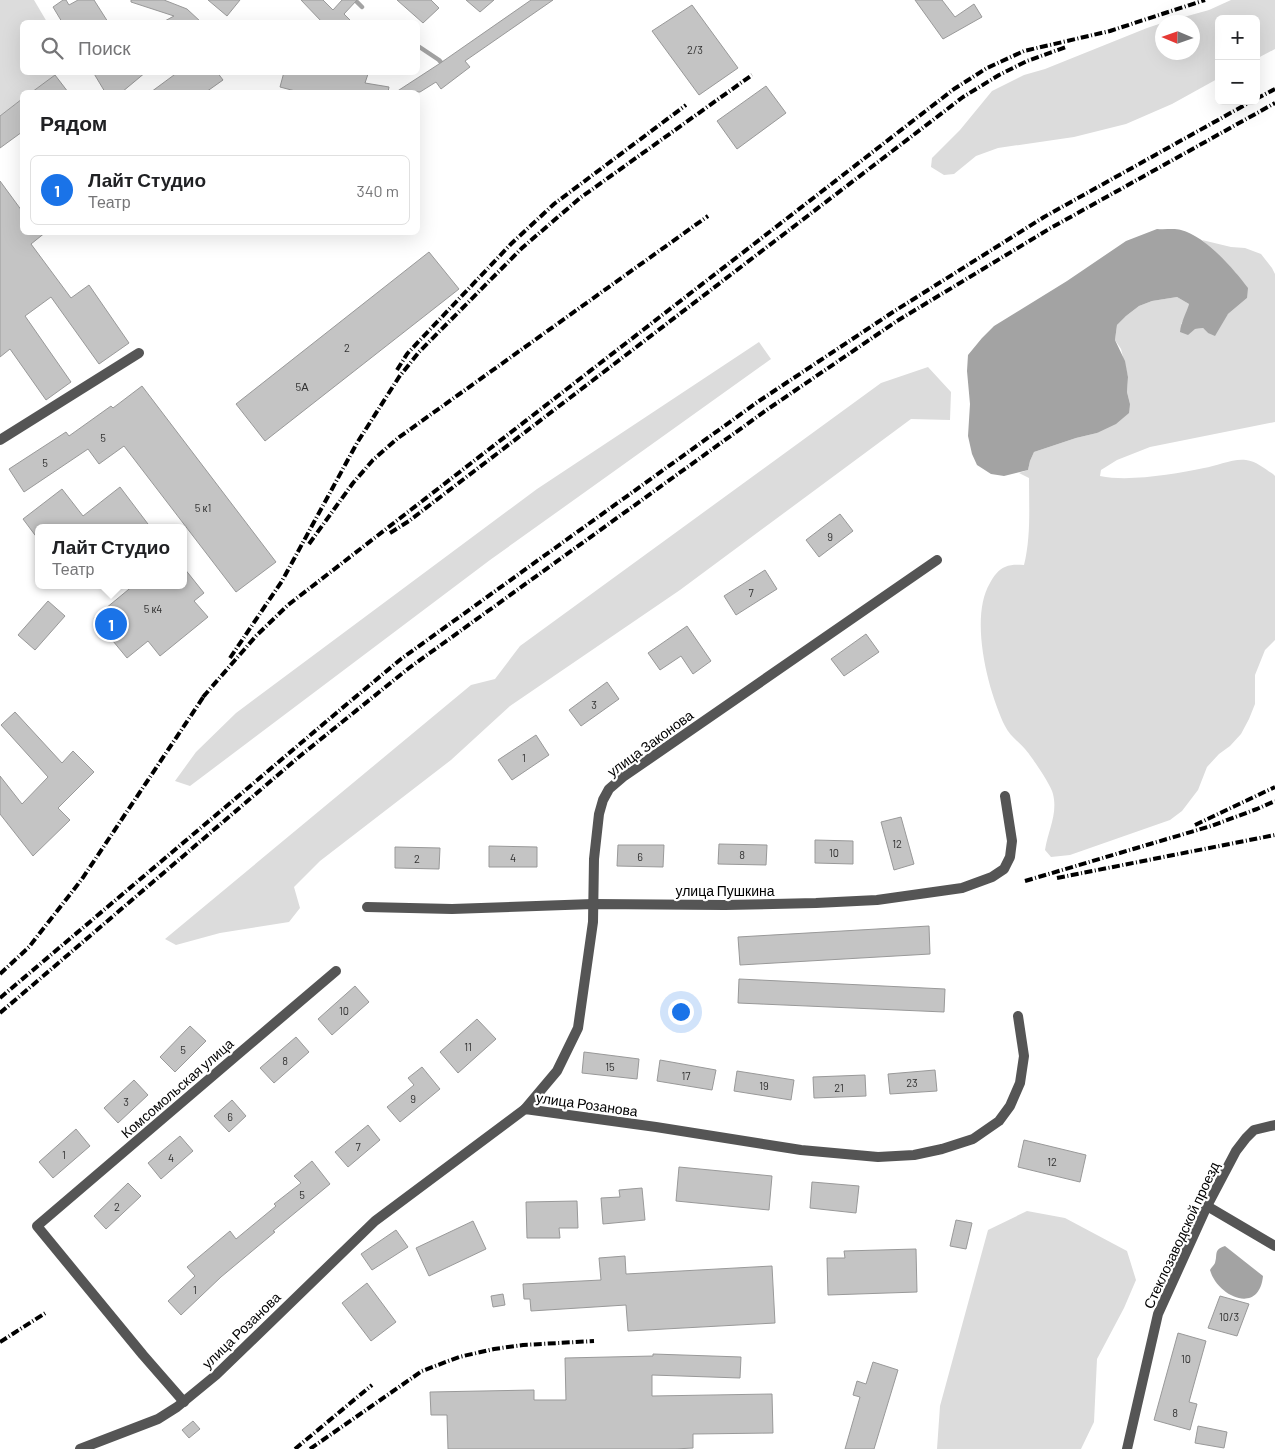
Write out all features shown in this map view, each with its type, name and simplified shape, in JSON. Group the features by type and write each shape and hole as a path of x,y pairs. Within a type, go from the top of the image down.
{"street":[{"path":"0,440 139,353"},
{"name":"улица Законова","path":"524,1109 557,1071 578,1028 593,922 594,859 599,814 603,800 610,789 631,772 937,560"},
{"name":"улица Пушкина","path":"367,907 452,909 593,904 816,904 877,900 962,888 992,877 1004,869 1010,857 1012,841 1005,796"},
{"name":"Комсомольская улица","path":"184,1402 37,1226 336,972"},
{"name":"улица Розанова","path":"80,1449 158,1419 184,1402 216,1375 375,1221 524,1109 656,1127 801,1150 878,1158 914,1155 942,1149 973,1139 998,1121 1010,1106 1020,1083 1024,1056 1018,1016"},
{"name":"Стеклозаводской проезд","path":"1126,1449 1158,1314 1207,1206 1236,1151 1246,1138 1254,1130 1275,1125"},
{"path":"1207,1206 1275,1246"}],"shaded area":[{"path":"0,0 34,0 46,20 20,20 20,75 56,75 35,90 20,90 20,101 0,116"},
{"path":"1231,0 1275,0 1275,49 1260,57 1260,15 1215,15 1215,80 1172,104 1126,124 1074,137 998,148 976,156 954,174 944,175 931,167 932,158 960,130 992,91 1024,75 1045,69 1155,25 1155,60 1200,60 1200,15 1191,15 1209,10"},
{"path":"1157,229 1181,230 1190,233 1209,246 1227,262 1248,288 1247,298 1228,314 1215,336 1203,328 1195,329 1188,335 1180,332 1189,304 1177,297 1152,301 1139,306 1117,325 1115,340 1125,361 1128,377 1129,413 1116,424 1097,433 1034,452 1028,470 1004,476 991,474 977,465 972,454 968,436 970,404 967,371 968,355 994,326 1067,281 1126,241"},
{"path":"1202,240 1231,247 1245,248 1261,254 1275,274 1275,422 1150,447 1117,460 1101,470 1100,476 1124,478 1166,475 1241,460 1253,462 1273,474 1275,476 1275,640 1265,650 1255,675 1255,704 1241,734 1207,767 1198,790 1182,811 1170,820 1070,855 1051,857 1045,850 1054,809 1052,790 1032,758 1007,729 999,711 987,675 983,654 981,615 984,598 996,574 1010,565 1024,565 1029,533 1029,478 1019,473 1028,470 1034,452 1097,433 1130,404 1127,392 1128,377 1121,349 1115,340 1117,325 1139,306 1152,301 1177,297 1189,304 1186,316 1181,324 1195,329 1203,328 1208,333 1247,298 1236,273"},
{"path":"759,342 771,359 490,560 190,786 175,781 196,752 236,713 537,489"},
{"path":"928,367 951,392 950,420 911,419 680,590 510,706 451,760 320,861 294,887 300,908 289,922 220,933 176,945 165,939 471,685 495,679 520,646 881,383"},
{"path":"1027,1211 1065,1218 1127,1251 1136,1280 1124,1308 1097,1359 1094,1422 1081,1449 937,1449 940,1406 988,1230"},
{"path":"1225,1246 1263,1276 1260,1288 1254,1296 1246,1299 1238,1298 1221,1288 1214,1279 1210,1270 1215,1263 1217,1251"}],"building":[{"path":"63,0 66,0 69,5 78,0 94,0 107,20 61,20 53,7"},
{"path":"131,0 164,0 187,9 199,20 167,20 174,16 131,2"},
{"path":"208,0 240,0 227,16"},
{"path":"301,0 323,0 333,10 342,0 357,0 344,14 350,20 320,20"},
{"path":"397,0 431,0 439,8 423,23"},
{"path":"466,0 494,0 480,12"},
{"path":"531,0 553,0 465,61 470,67 441,89 436,82 420,92 420,90 399,90"},
{"path":"915,0 942,0 955,17 974,4 982,17 943,39"},
{"path":"692,5 738,68 699,95 652,31"},
{"path":"55,75 66,90 35,90"},
{"path":"95,75 142,75 124,90 104,90"},
{"path":"174,75 219,75 223,80 209,90 154,90"},
{"path":"283,75 368,75 365,83 389,87 388,90 291,90 280,87"},
{"path":"766,86 786,113 737,149 717,121"},
{"path":"20,101 20,133 0,148 0,116"},
{"path":"0,181 20,208 20,235 42,235 31,244 71,298 89,285 129,343 99,364 51,297 25,316 71,382 46,400 10,349 0,357"},
{"path":"429,252 459,289 265,441 236,404"},
{"path":"142,386 276,562 236,592 187,528 187,524 184,524 124,446 99,464 88,449 24,492 9,469 66,432 69,436 111,406 113,408"},
{"path":"120,487 148,524 35,524 35,535 23,519 62,489 83,516"},
{"path":"840,514 853,531 819,557 806,540"},
{"path":"765,570 777,589 736,615 724,596"},
{"path":"187,572 204,593 194,601 208,617 160,656 148,641 127,658 94,618 129,589 187,589"},
{"path":"48,601 65,616 35,650 18,635"},
{"path":"687,626 711,661 693,674 681,656 660,670 648,653"},
{"path":"866,634 879,652 844,676 831,659"},
{"path":"607,682 619,699 581,726 569,710"},
{"path":"15,712 62,763 73,751 94,772 58,808 70,820 33,856 0,814 0,776 22,804 48,777 1,725"},
{"path":"536,735 549,755 512,780 498,760"},
{"path":"901,817 914,864 894,870 881,822"},
{"path":"815,840 853,841 853,864 815,863"},
{"path":"719,844 767,845 766,865 718,864"},
{"path":"618,845 664,845 663,867 617,866"},
{"path":"489,846 537,847 537,867 489,867"},
{"path":"395,847 440,848 439,869 395,868"},
{"path":"929,926 930,954 740,965 738,937"},
{"path":"739,979 945,989 944,1012 738,1003"},
{"path":"355,986 369,1002 332,1035 318,1019"},
{"path":"477,1019 496,1039 458,1073 440,1052"},
{"path":"190,1026 206,1041 175,1072 160,1057"},
{"path":"296,1037 309,1052 274,1083 260,1068"},
{"path":"584,1052 639,1059 637,1079 582,1073"},
{"path":"660,1060 716,1070 712,1090 657,1081"},
{"path":"422,1067 440,1089 400,1122 387,1107 414,1085 408,1078"},
{"path":"935,1070 937,1091 890,1094 888,1074"},
{"path":"737,1071 794,1080 791,1100 734,1091"},
{"path":"865,1075 866,1096 814,1098 813,1077"},
{"path":"134,1080 148,1095 118,1123 104,1108"},
{"path":"232,1100 246,1116 229,1132 214,1116"},
{"path":"368,1125 380,1140 348,1167 335,1152"},
{"path":"76,1129 90,1146 53,1178 39,1162"},
{"path":"180,1136 193,1151 161,1179 148,1163"},
{"path":"1024,1140 1086,1155 1080,1182 1018,1167"},
{"path":"312,1161 330,1184 273,1231 275,1232 221,1277 181,1315 168,1301 195,1276 187,1267 230,1231 236,1239 276,1206 274,1204 301,1183 294,1176"},
{"path":"679,1167 772,1176 769,1210 676,1201"},
{"path":"812,1182 859,1186 856,1213 810,1208"},
{"path":"128,1183 141,1196 106,1229 94,1216"},
{"path":"642,1188 645,1220 603,1224 601,1198 620,1197 619,1190"},
{"path":"577,1201 578,1228 559,1228 560,1238 527,1238 526,1202"},
{"path":"956,1220 972,1223 966,1249 950,1246"},
{"path":"473,1221 486,1249 429,1276 416,1248"},
{"path":"396,1230 408,1247 372,1270 361,1254"},
{"path":"916,1249 917,1292 828,1295 827,1258 845,1258 844,1251"},
{"path":"625,1256 626,1274 772,1266 775,1323 628,1331 626,1305 531,1311 530,1299 524,1299 523,1284 601,1280 599,1258"},
{"path":"367,1283 396,1322 371,1341 342,1303"},
{"path":"503,1294 505,1305 493,1307 491,1296"},
{"path":"1220,1296 1249,1304 1237,1336 1208,1328"},
{"path":"1178,1333 1206,1341 1189,1402 1197,1404 1190,1430 1154,1420"},
{"path":"653,1354 741,1357 740,1378 652,1375 652,1396 772,1394 773,1433 693,1434 693,1448 675,1449 448,1449 447,1415 431,1415 430,1392 534,1390 534,1400 566,1400 565,1358 653,1356"},
{"path":"873,1362 898,1370 874,1449 845,1449 860,1397 853,1395 857,1381 866,1384"},
{"path":"193,1421 200,1429 189,1438 182,1430"},
{"path":"1198,1426 1227,1432 1224,1448 1195,1443"}],"waterway":[{"path":"355,0 362,7"},
{"path":"420,47 439,60 444,66"}],"railway":[{"path":"203,697 256,636 288,605 954,89 987,68 1024,51 1110,31 1205,0"},
{"path":"390,533 409,521 963,97 999,75 1027,61 1066,47"},
{"path":"230,658 282,581 357,443 399,377 419,352 522,248 580,198 752,75"},
{"path":"1260,97 1275,89"},
{"path":"0,1013 300,756 409,668 768,409 897,321 1049,229 1275,103"},
{"path":"397,370 407,354 420,340 511,244 554,204 686,105"},
{"path":"0,998 401,659 759,401 893,312 1044,217 1245,105"},
{"path":"309,544 353,483 373,460 398,438 708,216"},
{"path":"0,974 29,947 82,879 206,693"},
{"path":"1195,825 1275,787"},
{"path":"1025,881 1211,826 1275,801"},
{"path":"1057,878 1275,835"},
{"path":"0,1342 47,1312"},
{"path":"310,1449 422,1371 459,1357 494,1349 523,1345 594,1341"},
{"path":"295,1449 372,1385"}],"place":[{"name":"Лайт Студио","path":"111,624"}]}
